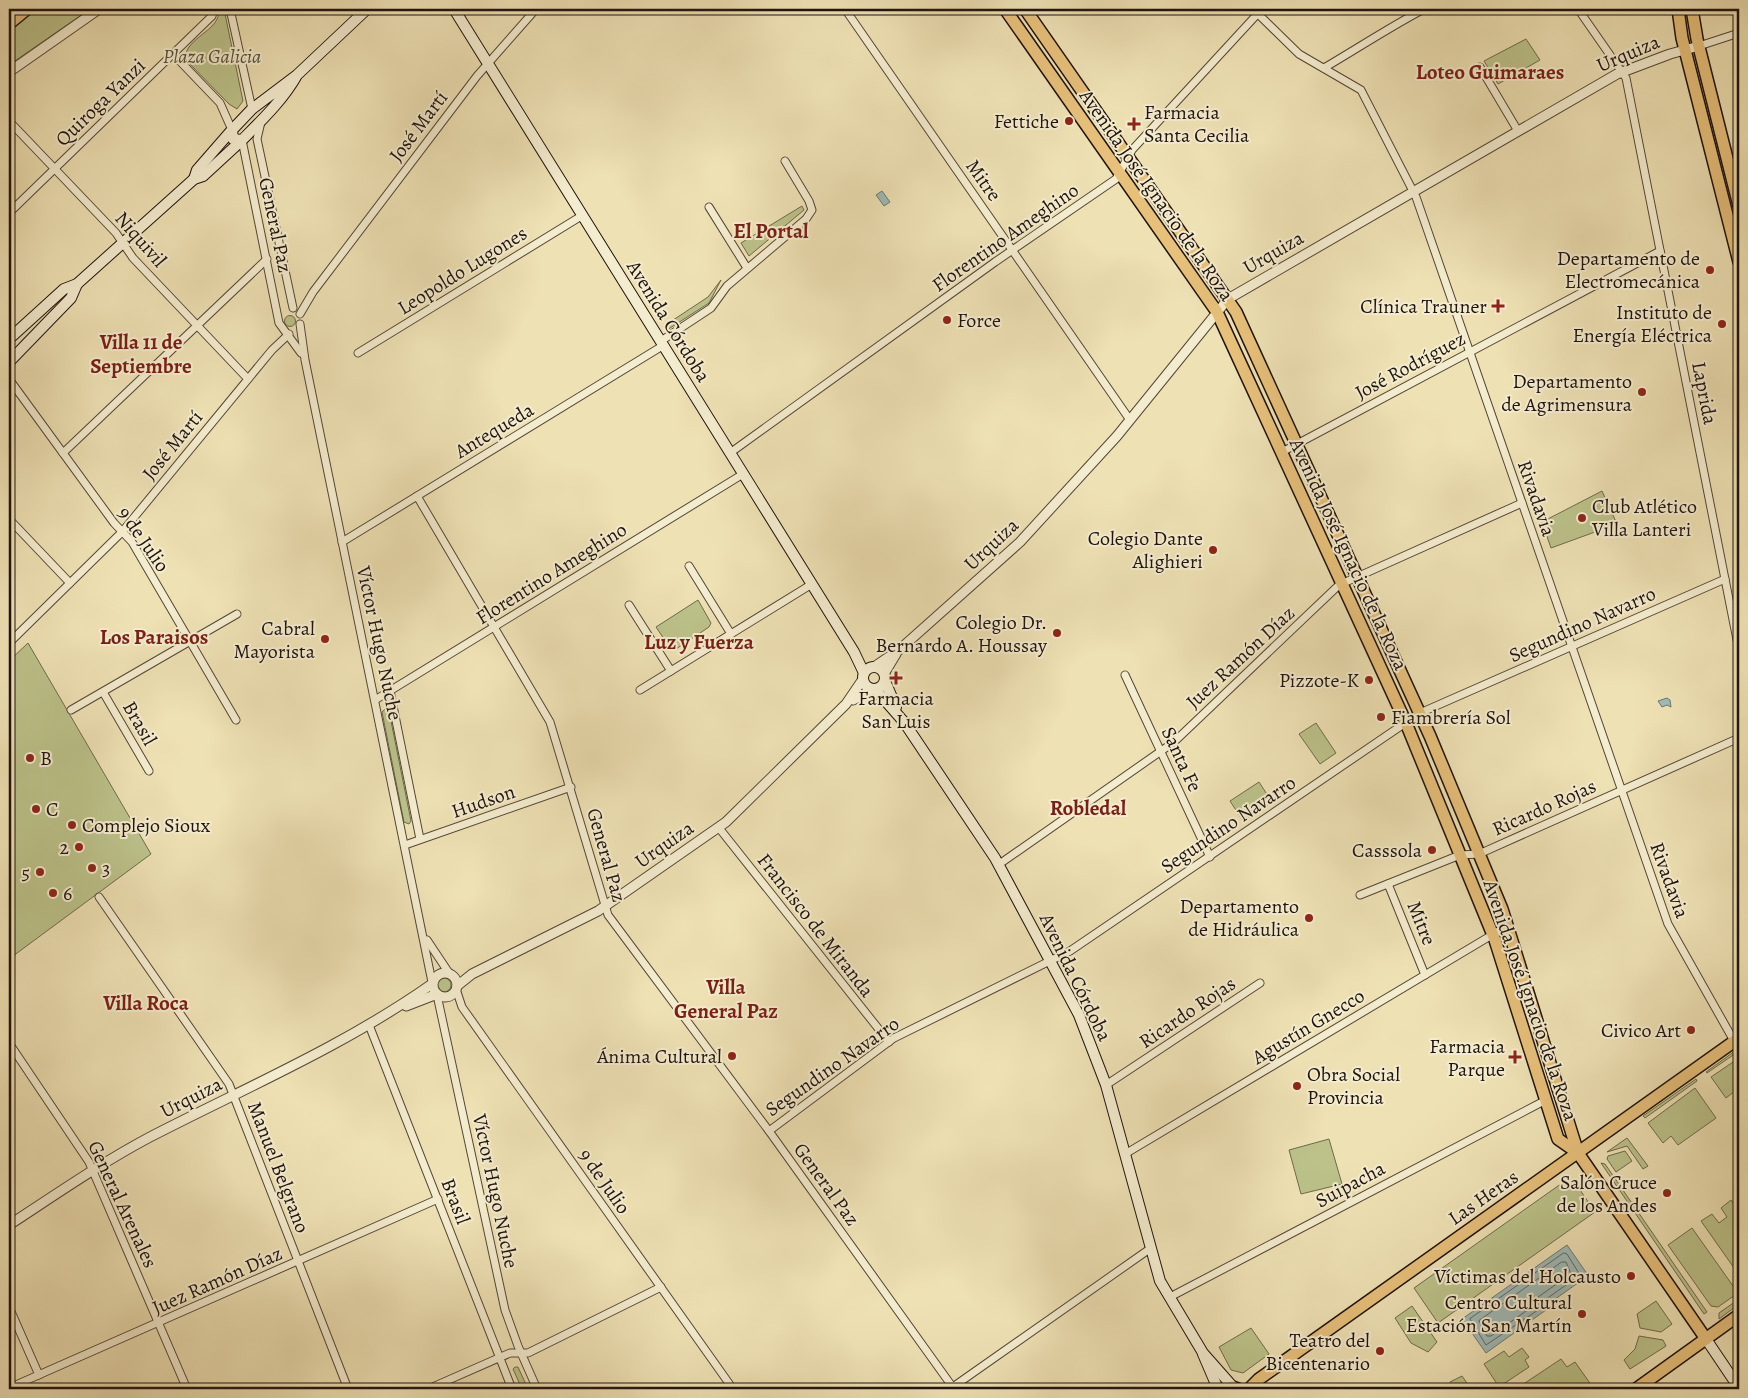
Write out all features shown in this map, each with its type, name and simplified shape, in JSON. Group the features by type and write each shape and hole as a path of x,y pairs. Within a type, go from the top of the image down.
{"highway":[{"path":"9,23 26,9"}],"main road":[{"path":"194,180 197,170 253,109 297,75 367,9"},
{"name":"Avenida Córdoba","path":"454,9 868,672"},
{"name":"Avenida José Ignacio de la Roza","path":"1005,9 1217,312 1406,723 1492,935 1558,1139 1578,1152"},
{"name":"Avenida José Ignacio de la Roza","path":"1025,9 1236,312 1420,713 1502,909 1578,1152 1739,1388"},
{"path":"1678,9 1685,50 1739,262"},
{"path":"1692,9 1699,46 1739,206"},
{"path":"9,339 64,289 77,284 122,242 194,180 203,176 242,140 254,136 262,121 289,89 297,75"},
{"path":"253,109 263,111 262,121"},
{"path":"232,130 233,139 242,140"},
{"path":"9,361 71,298 77,284"},
{"path":"1217,312 1236,331 1250,359 1262,370"},
{"path":"1343,583 1358,597 1370,619 1384,635"},
{"path":"1377,660 1393,678 1406,701 1420,713"},
{"path":"879,668 884,678 881,687 874,689 866,685 868,672 879,668"},
{"name":"Avenida Córdoba","path":"884,678 904,722 998,865 1079,1015 1106,1085 1160,1281 1203,1353 1232,1389"},
{"name":"Avenida Córdoba","path":"874,689 904,722"},
{"path":"1460,854 1477,868 1483,882 1502,909"},
{"name":"Las Heras","path":"1249,1389 1259,1379 1737,1040"},
{"path":"1636,1389 1739,1315"},
{"name":"Avenida Córdoba","path":"1203,1353 1208,1370 1218,1389"}],"street":[{"path":"9,72 99,9"},
{"path":"230,9 253,109"},
{"name":"José Martí","path":"300,314 313,292 488,64 536,9"},
{"name":"Mitre","path":"845,9 1130,420"},
{"path":"1324,68 1365,45 1379,32 1424,9"},
{"name":"Laprida","path":"1578,9 1626,78 1739,650"},
{"name":"Florentino Ameghino","path":"730,453 1012,250 1116,179 1132,150 1258,10"},
{"name":"Rivadavia","path":"1258,10 1299,54 1356,85 1364,93 1413,191 1668,924 1737,1040"},
{"name":"Quiroga Yanzi","path":"9,212 173,54 214,11"},
{"name":"Urquiza","path":"457,988 472,974 605,906 719,828 846,704 868,672 899,650 1016,546 1130,420 1227,299 1622,72 1739,33"},
{"path":"173,54 220,102 232,130 254,136 293,308 300,314 300,324 295,332 289,334 281,329 279,316 283,311 293,308"},
{"path":"1480,67 1518,131"},
{"name":"Niquivil","path":"9,121 122,242 133,258 248,379"},
{"name":"General Paz","path":"242,140 279,316"},
{"name":"Antequeda","path":"342,542 662,343 711,308 728,286 806,219 812,210 809,201 785,161"},
{"path":"709,207 747,268"},
{"name":"Leopoldo Lugones","path":"358,353 583,215"},
{"name":"José Rodríguez","path":"1282,452 1660,251"},
{"path":"63,453 266,259"},
{"name":"José Martí","path":"293,308 313,292"},
{"name":"Víctor Hugo Nuche","path":"300,324 305,360 424,933 432,983"},
{"name":"José Martí","path":"272,350 281,329"},
{"name":"José Martí","path":"9,643 122,532 272,350 289,334"},
{"name":"Víctor Hugo Nuche","path":"289,334 305,360"},
{"name":"9 de Julio","path":"9,373 11,382 122,532 132,542 236,720"},
{"name":"Florentino Ameghino","path":"375,700 743,474"},
{"name":"General Paz","path":"417,496 550,722 608,915 769,1131 952,1389"},
{"name":"Juez Ramón Díaz","path":"998,865 1174,742 1343,583 1522,503"},
{"path":"9,519 70,583"},
{"path":"690,566 730,634"},
{"name":"Segundino Navarro","path":"769,1131 889,1042 1070,951 1420,713 1725,579"},
{"path":"640,690 812,584"},
{"path":"629,606 671,671"},
{"path":"71,710 237,614"},
{"name":"Urquiza","path":"884,678 899,650"},
{"name":"Santa Fe","path":"1125,675 1210,857"},
{"name":"Urquiza","path":"846,704 874,689"},
{"name":"Víctor Hugo Nuche","path":"390,690 420,840"},
{"name":"Brasil","path":"103,692 149,771"},
{"name":"Ricardo Rojas","path":"1360,895 1460,854 1479,854 1739,738"},
{"name":"Hudson","path":"405,845 571,787"},
{"name":"Francisco de Miranda","path":"719,828 889,1042"},
{"name":"Mitre","path":"1388,884 1425,975"},
{"name":"Manuel Belgrano","path":"99,897 229,1084 348,1389"},
{"name":"Agustín Gnecco","path":"1125,1154 1507,926"},
{"name":"Víctor Hugo Nuche","path":"424,933 450,974"},
{"path":"439,973 450,974 457,988 447,997 437,995 432,983 439,973"},
{"name":"Urquiza","path":"450,974 472,974"},
{"name":"Urquiza","path":"9,1225 93,1170 149,1138 370,1025 432,983"},
{"name":"Ricardo Rojas","path":"1106,1085 1260,983"},
{"name":"9 de Julio","path":"457,988 462,1008 733,1389"},
{"name":"Urquiza","path":"394,1010 437,995"},
{"name":"Víctor Hugo Nuche","path":"437,995 505,1310 537,1389"},
{"name":"Brasil","path":"370,1025 512,1389"},
{"name":"General Arenales","path":"9,1043 93,1170 187,1389"},
{"name":"Suipacha","path":"1170,1297 1546,1100"},
{"name":"Juez Ramón Díaz","path":"9,1388 438,1199"},
{"path":"952,1389 1151,1248"},
{"path":"428,1389 510,1353 528,1353 661,1287"},
{"path":"9,1307 39,1375"}],"green space":[{"path":"36,9 90,9 9,65 9,31"},
{"name":"Plaza Galicia","path":"219,9 224,9 243,101 237,109 229,104 185,59 187,51 196,39 215,23"},
{"path":"1526,39 1540,60 1498,84 1484,61"},
{"path":"802,206 804,210 749,256 741,243"},
{"path":"721,280 709,303 667,330 664,326 708,297"},
{"path":"288,316 292,316 295,321 294,325 288,326 285,323 285,319"},
{"name":"Club Atlético Villa Lanteri","path":"1602,491 1617,524 1551,548 1542,522"},
{"path":"698,600 711,623 709,627 676,649 670,648 656,627"},
{"name":"Complejo Sioux","path":"28,643 151,854 9,959 9,661"},
{"path":"385,709 389,711 411,821 409,824 404,822 382,712"},
{"path":"1316,723 1336,753 1320,764 1299,734"},
{"path":"1259,782 1272,802 1243,821 1230,801"},
{"path":"441,978 447,978 451,985 447,992 441,992 437,988 437,982"},
{"path":"1739,1048 1739,1051 1706,1072"},
{"path":"1739,1058 1739,1096 1735,1091 1726,1098 1711,1077"},
{"path":"1696,1079 1697,1081 1645,1118 1643,1116"},
{"path":"1695,1088 1716,1118 1678,1145 1671,1136 1663,1143 1648,1123"},
{"path":"1627,1138 1648,1166 1643,1169 1627,1146 1607,1152"},
{"path":"1329,1139 1342,1184 1301,1194 1289,1150"},
{"path":"1625,1151 1632,1161 1616,1172 1607,1159 1608,1156"},
{"path":"1601,1163 1605,1164 1707,1312 1704,1314"},
{"path":"1570,1180 1576,1184 1595,1212 1438,1323 1414,1288 1565,1181"},
{"path":"1731,1200 1739,1212 1739,1275 1701,1221 1712,1214 1719,1223 1727,1217 1721,1208"},
{"path":"1692,1228 1738,1293 1718,1307 1711,1306 1668,1245"},
{"path":"1739,1299 1739,1304 1719,1319 1719,1313"},
{"path":"1656,1301 1672,1324 1661,1332 1640,1328 1637,1314"},
{"path":"1412,1306 1437,1342 1428,1352 1411,1343 1395,1318"},
{"path":"1251,1328 1269,1354 1243,1373 1231,1370 1219,1347"},
{"path":"1639,1336 1663,1340 1666,1346 1630,1369 1624,1360 1635,1349"},
{"path":"1522,1348 1529,1357 1525,1360 1529,1367 1499,1387 1484,1364 1504,1351 1509,1357"},
{"path":"1561,1359 1567,1367 1575,1362 1594,1389 1516,1389"},
{"path":"518,1367 528,1389 522,1389 513,1369"},
{"path":"1462,1376 1471,1389 1452,1389 1450,1382"}],"water":[{"path":"882,191 890,202 884,206 876,195"},
{"path":"1667,698 1670,700 1671,707 1667,705 1662,707 1658,701"},
{"path":"1567,1245 1590,1278 1584,1282 1582,1280 1544,1307 1546,1310 1486,1353 1462,1319"}],"place":[{"name":"Fettiche","path":"1069,121"},
{"name":"Farmacia Santa Cecilia","path":"1134,124"},
{"name":"Departamento de Electromecánica","path":"1710,270"},
{"name":"Clínica Trauner","path":"1498,306"},
{"name":"Force","path":"947,320"},
{"name":"Instituto de Energía Eléctrica","path":"1722,324"},
{"name":"Departamento de Agrimensura","path":"1642,392"},
{"name":"Club Atlético Villa Lanteri","path":"1582,518"},
{"name":"Colegio Dante Alighieri","path":"1213,550"},
{"name":"Colegio Dr. Bernardo A. Houssay","path":"1057,633"},
{"name":"Cabral Mayorista","path":"325,639"},
{"name":"Farmacia San Luis","path":"896,678"},
{"name":"Pizzote-K","path":"1369,680"},
{"name":"Fiambrería Sol","path":"1381,717"},
{"name":"B","path":"30,758"},
{"name":"C","path":"36,809"},
{"name":"Complejo Sioux","path":"72,825"},
{"name":"2","path":"79,847"},
{"name":"Casssola","path":"1432,850"},
{"name":"3","path":"92,868"},
{"name":"5","path":"40,872"},
{"name":"6","path":"53,893"},
{"name":"Departamento de Hidráulica","path":"1309,918"},
{"name":"Civico Art","path":"1691,1030"},
{"name":"Ánima Cultural","path":"732,1056"},
{"name":"Farmacia Parque","path":"1515,1057"},
{"name":"Obra Social Provincia","path":"1297,1086"},
{"name":"Salón Cruce de los Andes","path":"1667,1193"},
{"name":"Víctimas del Holcausto","path":"1631,1276"},
{"name":"Centro Cultural Estación San Martín","path":"1582,1314"},
{"name":"Teatro del Bicentenario","path":"1380,1351"}],"district":[{"name":"Loteo Guimaraes","path":"1490,72"},
{"name":"El Portal","path":"771,231"},
{"name":"Villa 11 de Septiembre","path":"141,354"},
{"name":"Los Paraisos","path":"154,637"},
{"name":"Luz y Fuerza","path":"699,642"},
{"name":"Robledal","path":"1088,808"},
{"name":"Villa General Paz","path":"726,999"},
{"name":"Villa Roca","path":"146,1003"}]}
